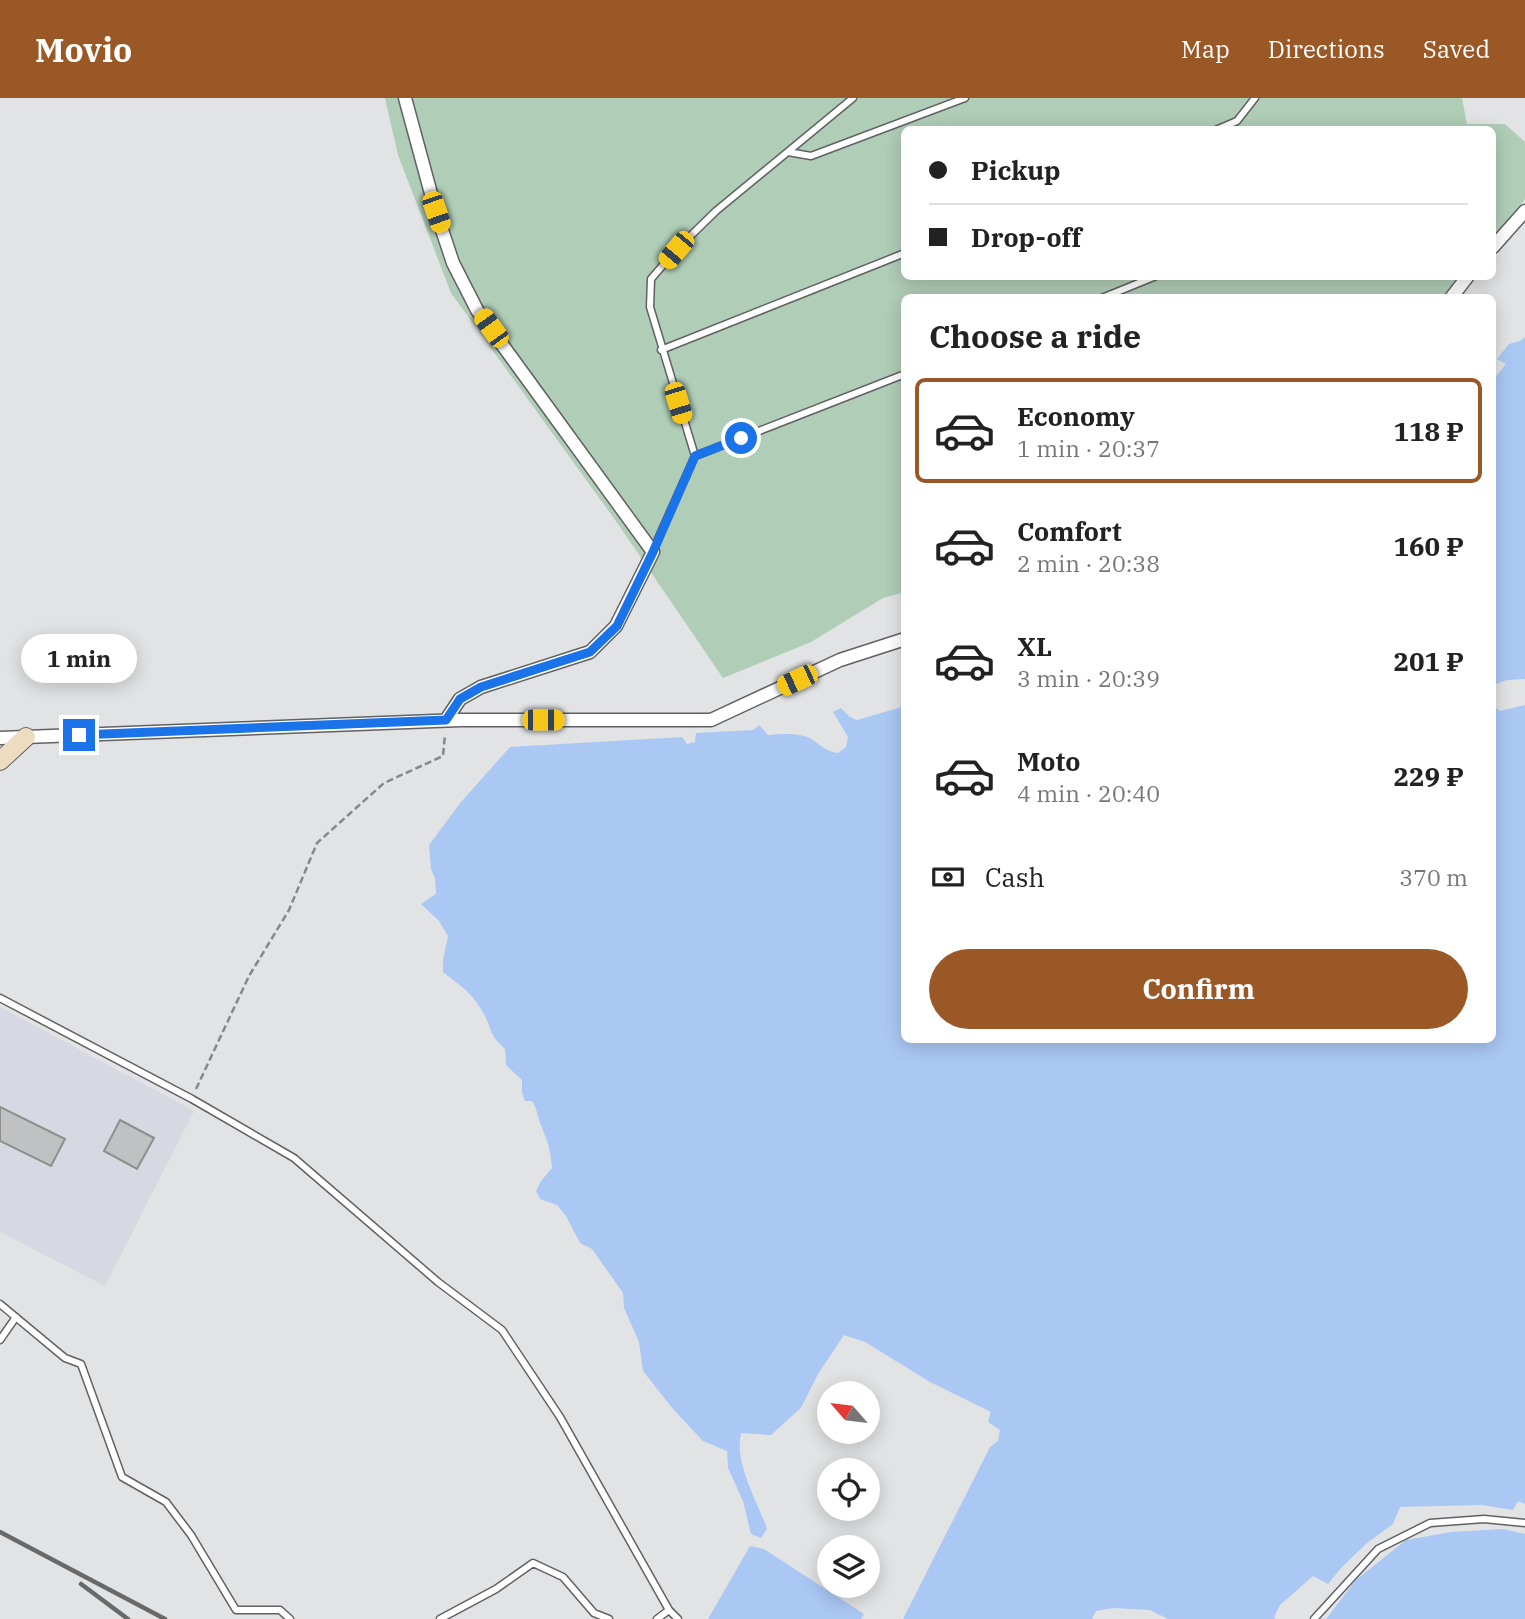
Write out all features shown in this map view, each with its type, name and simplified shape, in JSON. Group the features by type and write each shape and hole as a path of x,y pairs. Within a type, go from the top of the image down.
{"street":[{"path":"407,99 436,212 453,263 477,310 653,552 617,626 590,652 481,687 460,699 446,720"},
{"path":"1496,244 1525,211"},
{"path":"1454,294 1465,280"},
{"path":"0,738 446,720 710,720 840,660 901,640"},
{"path":"0,761 26,737"}],"lane":[{"path":"653,552 695,456 650,307 652,279 676,250 716,211 853,98"},
{"path":"788,152 811,156 965,98"},
{"path":"1225,126 1237,121 1255,98"},
{"path":"661,349 901,255"},
{"path":"1112,294 1146,280"},
{"path":"695,456 901,376"},
{"path":"0,998 192,1099 294,1158 438,1282 502,1331 560,1417 669,1610 678,1619"},
{"path":"0,1304 65,1358 81,1364 122,1477 166,1502 197,1544 236,1611 280,1610 290,1619"},
{"path":"0,1340 16,1317"},
{"path":"1314,1619 1378,1549 1430,1523 1484,1519 1525,1523"},
{"path":"440,1619 496,1589 533,1563 563,1577 594,1613 609,1619"},
{"path":"657,1619 669,1610"}],"path":[{"path":"192,1099 249,976 289,910 317,843 384,783 443,756 446,720"}],"shaded area":[{"path":"0,1007 194,1111 105,1286 0,1232"}],"green space":[{"path":"385,98 1462,98 1467,124 1505,124 1525,142 1525,199 1496,237 1496,126 901,126 901,280 1464,280 1453,294 901,294 901,593 883,598 811,642 723,678 618,524 451,293 398,155"}],"water":[{"path":"1525,337 1525,679 1496,684 1496,376 1506,364 1497,359 1509,344"},
{"path":"1525,705 1525,1504 1518,1501 1513,1510 1482,1505 1400,1507 1393,1524 1367,1543 1328,1584 1313,1576 1280,1605 1274,1617 1276,1619 1168,1619 1150,1610 1113,1608 1096,1611 1092,1619 903,1619 990,1447 998,1441 1000,1430 988,1422 991,1412 930,1382 865,1342 844,1335 818,1374 801,1408 771,1435 741,1433 744,1469 767,1529 761,1538 751,1534 743,1501 728,1468 727,1451 703,1441 643,1371 639,1342 624,1308 623,1293 592,1249 580,1243 557,1205 540,1199 536,1191 552,1168 548,1145 535,1106 532,1101 525,1101 522,1080 506,1065 505,1049 494,1037 476,1002 443,972 448,936 439,921 421,904 436,894 429,845 461,802 510,747 682,737 687,744 695,742 696,733 753,730 759,725 768,735 803,736 827,750 838,753 846,747 848,737 833,712 841,708 857,720 901,707 901,1043 1496,1043 1496,708 1500,711"},
{"path":"1503,1529 1525,1534 1525,1619 1326,1619 1356,1580 1406,1540 1451,1532"},
{"path":"750,1546 764,1549 817,1583 817,1598 839,1598 864,1614 861,1619 708,1619"}],"building":[{"path":"0,1107 65,1139 51,1166 0,1141"},
{"path":"120,1120 154,1138 137,1169 104,1151"}],"railway":[{"path":"0,1532 165,1619"},
{"path":"81,1584 128,1619"}],"route":[{"path":"79,735 446,720 460,699 481,687 590,652 617,626 695,456 741,438"}]}
